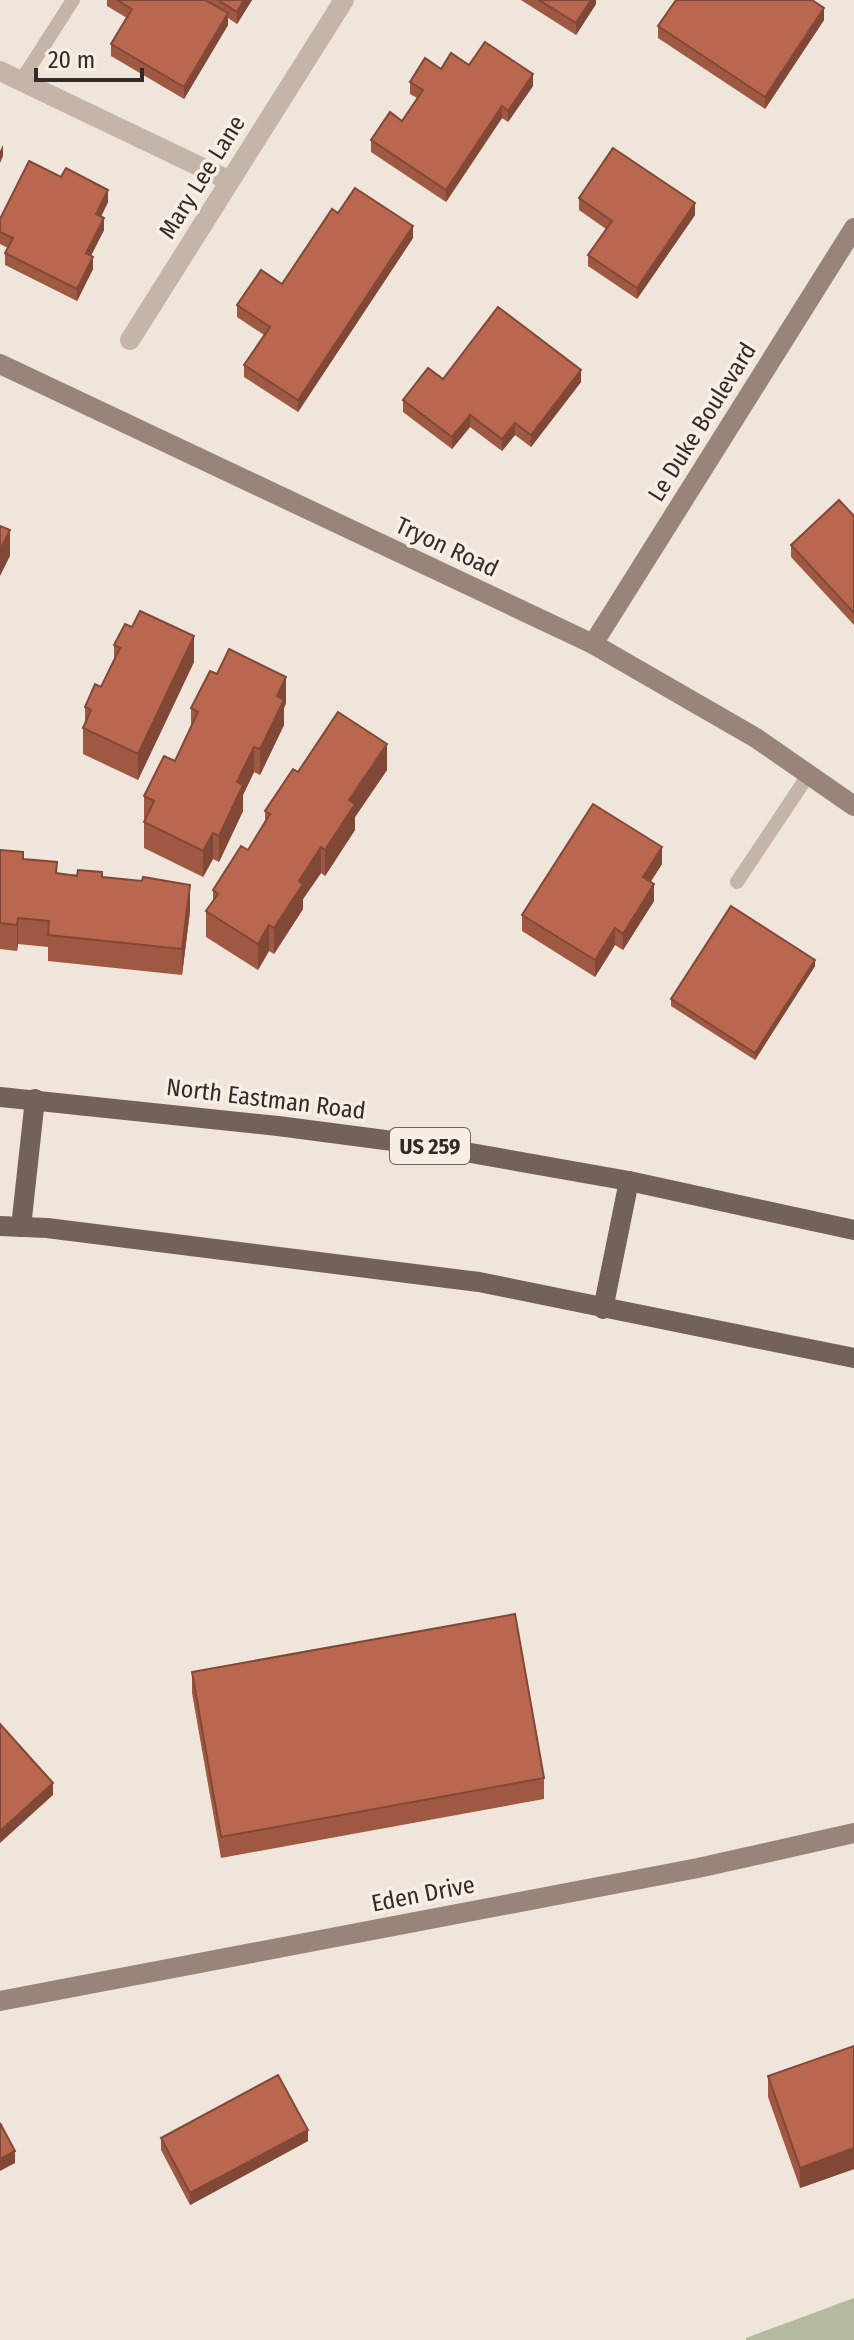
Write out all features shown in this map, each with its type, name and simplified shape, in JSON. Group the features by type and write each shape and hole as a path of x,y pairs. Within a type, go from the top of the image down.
{"main road":[{"name":"North Eastman Road","path":"0,1097 431,1146 629,1181 854,1230"},
{"path":"21,1227 35,1099"},
{"path":"603,1309 629,1181"},
{"path":"0,1226 289,1257 479,1282 854,1358"}],"street":[{"name":"Mary Lee Lane","path":"130,340 344,0"},
{"path":"0,71 230,181"},
{"name":"Le Duke Boulevard","path":"593,644 854,228"},
{"name":"Tryon Road","path":"0,364 593,644 709,709 854,806"},
{"name":"Eden Drive","path":"0,2001 683,1871 854,1833"}],"lane":[{"path":"21,81 73,0"},
{"path":"737,882 809,774"}],"green space":[{"path":"854,2298 854,2340 746,2340 746,2338"}],"building":[{"path":"117,0 205,0 228,13 184,87 111,44 132,9"},
{"path":"218,0 244,0 237,12"},
{"path":"539,0 591,0 576,23"},
{"path":"676,0 812,0 824,8 765,97 658,26"},
{"path":"485,42 533,74 508,111 502,106 446,190 371,140 390,112 402,121 423,90 410,82 425,58 441,69 451,53 469,65"},
{"path":"613,148 695,203 637,288 588,255 612,221 579,198"},
{"path":"29,161 61,177 66,168 108,190 96,214 104,218 86,253 93,257 77,289 5,253 13,238 0,232 0,219"},
{"path":"355,188 413,226 298,400 244,365 270,327 237,305 261,270 282,284 332,209 338,213"},
{"path":"498,307 581,370 531,435 515,423 502,439 470,415 452,437 403,400 428,368 443,379"},
{"path":"839,500 854,516 854,613 791,545"},
{"path":"0,526 10,530 0,550"},
{"path":"140,611 194,636 138,754 83,728 91,710 85,707 95,684 101,687 120,648 114,645 125,624 132,627"},
{"path":"229,649 286,677 277,696 284,700 260,749 254,747 237,782 243,785 219,836 213,833 203,851 144,822 154,801 144,796 164,756 175,761 198,712 191,708 210,671 217,674"},
{"path":"338,712 387,744 349,800 355,804 325,850 321,847 299,881 303,884 274,928 269,925 258,944 206,911 218,894 213,890 241,846 248,850 270,814 265,811 293,769 298,772"},
{"path":"593,804 662,847 643,877 654,884 623,934 615,928 595,960 522,915"},
{"path":"0,850 23,852 23,859 57,862 56,873 77,876 78,870 102,872 102,877 142,881 143,877 190,885 182,949 48,935 49,921 18,918 17,925 0,923"},
{"path":"731,906 815,960 755,1053 671,999"},
{"path":"515,1614 544,1778 221,1837 192,1672"},
{"path":"0,1724 53,1783 0,1831"},
{"path":"854,2046 854,2148 800,2168 768,2076"},
{"path":"278,2075 308,2130 190,2193 161,2138"},
{"path":"0,2123 15,2151 0,2159"}]}
